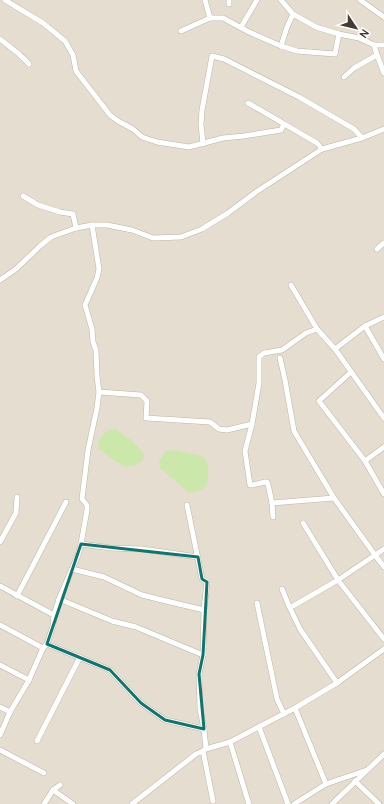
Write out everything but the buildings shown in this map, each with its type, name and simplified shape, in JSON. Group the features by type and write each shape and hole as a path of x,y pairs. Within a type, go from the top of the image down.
{"street":[{"path":"5,0 43,23 65,41 73,56 76,72 79,76 110,115 133,129 142,138 189,148 223,138 281,130 284,124"},
{"path":"205,0 210,18"},
{"path":"241,27 257,0"},
{"path":"281,0 293,14 316,27 359,38 374,45 384,45"},
{"path":"360,0 384,17"},
{"path":"281,46 293,14"},
{"path":"181,31 210,18 223,18 281,46 297,50 335,54 339,34"},
{"path":"0,39 30,64"},
{"path":"374,45 384,73"},
{"path":"344,77 354,68 377,55"},
{"path":"202,144 202,110 212,56 224,59 299,97 354,129 362,138"},
{"path":"248,103 317,143 322,149"},
{"path":"0,280 16,270 51,237 76,228 92,225 107,225 132,230 153,238 181,237 202,229 322,149 362,138 384,129"},
{"path":"23,196 38,206 73,214 76,228"},
{"path":"0,735 10,712 29,680 45,646 53,626 54,615 81,544 87,510 87,505 82,499 88,450 99,392 96,350 93,342 92,329 85,306 97,278 99,269 92,225"},
{"path":"376,249 384,243"},
{"path":"291,285 317,329 336,349 383,416"},
{"path":"336,349 365,326 384,317"},
{"path":"365,326 384,359"},
{"path":"273,517 270,488 267,482 250,485 246,451 259,383 258,357 264,353 282,350 306,333 317,329"},
{"path":"280,358 294,431 334,498 384,566"},
{"path":"351,372 319,401 364,461 384,494"},
{"path":"99,392 141,395 147,401 146,418 210,422 219,429 227,430 252,424"},
{"path":"364,461 384,447"},
{"path":"0,542 16,512 17,497"},
{"path":"272,503 334,498"},
{"path":"17,596 66,502"},
{"path":"187,505 202,579 207,582 204,610 203,656 199,674 200,709 204,729 204,750 213,801"},
{"path":"302,523 338,580 384,639"},
{"path":"81,544 112,548 142,549 198,557"},
{"path":"293,606 338,580 384,549"},
{"path":"72,569 104,577 142,595 204,610"},
{"path":"0,586 54,615"},
{"path":"282,589 288,606 300,629 337,682"},
{"path":"60,600 112,621 136,627 203,656"},
{"path":"258,603 277,699 284,714"},
{"path":"0,625 45,646 80,657 110,670 141,703 165,720 204,729"},
{"path":"132,804 196,754 230,742 295,708 337,682 384,649"},
{"path":"37,741 80,657"},
{"path":"0,665 29,680"},
{"path":"0,706 10,712"},
{"path":"295,708 326,784"},
{"path":"259,727 288,804"},
{"path":"230,742 249,804"},
{"path":"0,750 44,773"},
{"path":"332,804 384,754"},
{"path":"294,804 326,784 367,770"},
{"path":"355,781 379,804"},
{"path":"44,804 53,790 60,785"},
{"path":"53,790 74,804"}],"highlighted area":[{"path":"81,544 198,557 202,579 207,582 203,655 199,674 204,729 165,720 141,703 110,670 47,644"}],"shaded area":[{"path":"0,0 384,0 384,804 0,804"}],"green space":[{"path":"115,429 131,440 144,454 143,460 137,465 125,467 99,449 98,441 108,430"},
{"path":"174,450 201,456 206,460 208,467 208,479 207,484 203,489 189,493 160,468 159,461 166,451"}]}
